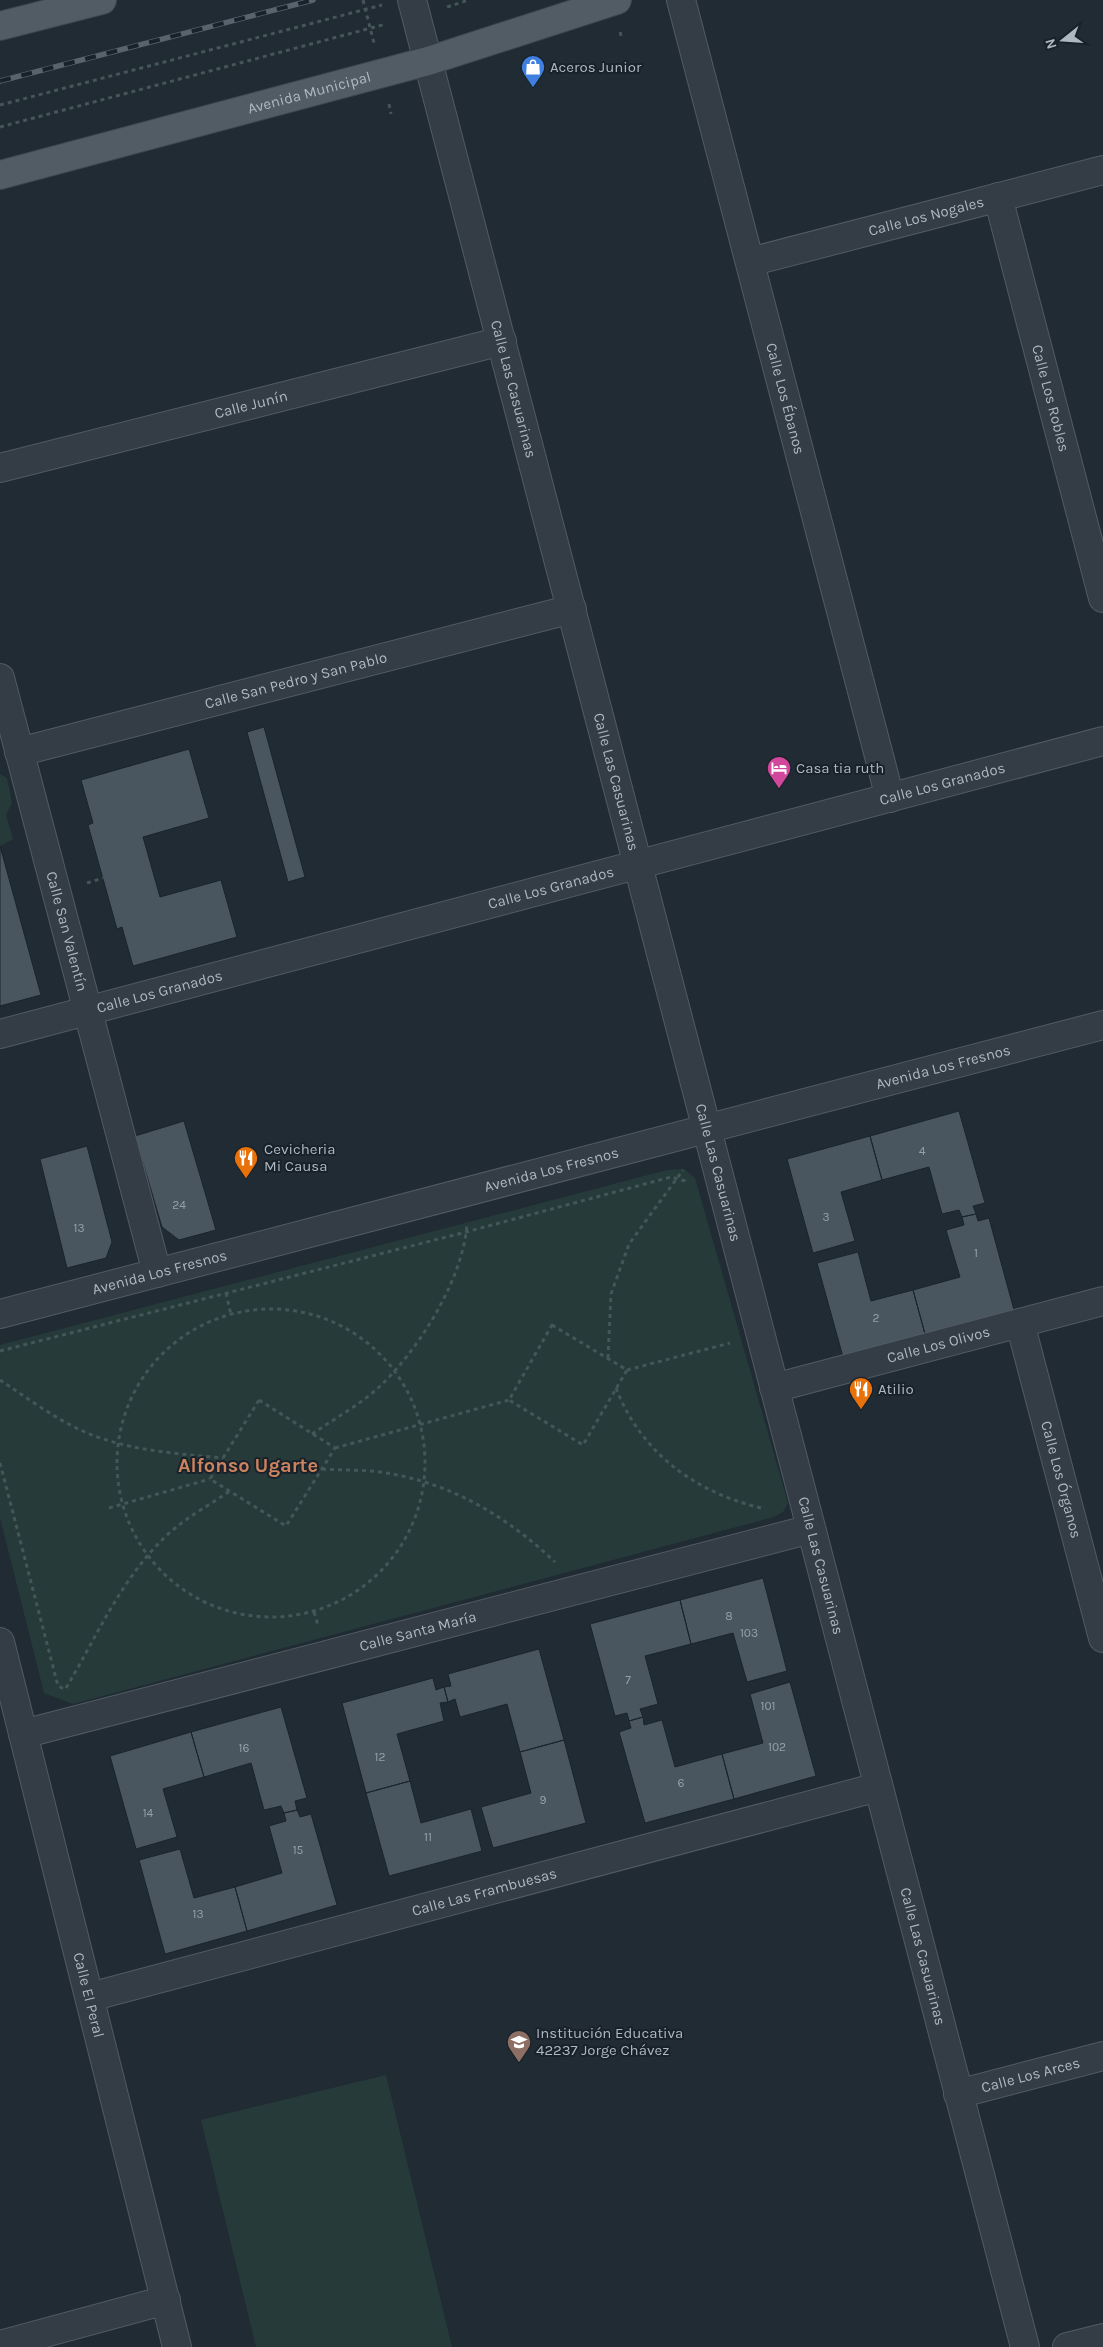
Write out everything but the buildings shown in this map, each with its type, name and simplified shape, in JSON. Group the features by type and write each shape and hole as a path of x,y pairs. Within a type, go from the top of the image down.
{"main road":[{"path":"0,26 102,0"},
{"name":"Avenida Municipal","path":"0,175 428,61 617,0"}],"street":[{"name":"Calle Los Ébanos","path":"681,0 890,798"},
{"name":"Calle Las Casuarinas","path":"406,6 428,61 502,341 1024,2347"},
{"name":"Calle Los Nogales","path":"750,262 1103,170"},
{"name":"Calle Los Robles","path":"998,197 1103,598"},
{"name":"Calle Junín","path":"0,468 502,341"},
{"name":"Calle San Pedro y San Pablo","path":"20,752 572,609"},
{"name":"Calle San Valentín","path":"0,678 157,1273"},
{"name":"Calle Los Granados","path":"0,1034 1103,741"},
{"name":"Avenida Los Fresnos","path":"0,1314 1103,1025"},
{"name":"Calle Los Olivos","path":"774,1388 1103,1301"},
{"name":"Calle Los Órganos","path":"1020,1323 1095,1574 1103,1638"},
{"name":"Calle Santa María","path":"23,1734 811,1530"},
{"name":"Calle El Peral","path":"0,1642 177,2347"},
{"name":"Calle Las Frambuesas","path":"90,1997 878,1787"},
{"name":"Calle Los Arces","path":"958,2094 1103,2056"},
{"path":"0,2345 166,2300"},
{"path":"1066,2347 1103,2338"}],"path":[{"path":"0,105 406,6 469,0"},
{"path":"0,127 406,6"},
{"path":"608,1359 611,1294 629,1244 678,1178 707,1129"},
{"path":"0,1351 466,1232 671,1177 685,1181 688,1191"},
{"path":"312,1434 377,1389 413,1350 433,1319 453,1277 466,1232 470,1191"},
{"path":"270,1308 292,1310 341,1325 382,1356 393,1372 411,1398 424,1448 422,1499 402,1546 369,1584 324,1610 275,1619 225,1612 180,1588 147,1555 122,1504 116,1455 127,1405 154,1361 193,1329 241,1310 270,1308"},
{"path":"210,1479 286,1526 335,1448 509,1400 552,1325 627,1370"},
{"path":"727,1333 732,1352"},
{"path":"509,1400 583,1445 627,1370 730,1343"},
{"path":"0,1380 68,1423 91,1434 119,1443 171,1453 224,1458"},
{"path":"616,1388 645,1441 684,1476 732,1501 783,1512 811,1530"},
{"path":"109,1508 210,1479 258,1400 335,1448"},
{"path":"0,1463 58,1686 65,1690"},
{"path":"321,1469 372,1471 423,1481 452,1490 499,1516 524,1534 560,1567"},
{"path":"61,1695 111,1606 131,1575 147,1555 166,1536 230,1491"}],"green space":[{"path":"0,774 7,778 12,803 6,815 13,839 0,846"},
{"path":"684,1169 695,1178 788,1503 783,1512 774,1517 73,1704 44,1693 0,1518 0,1345 667,1170"},
{"path":"386,2075 452,2347 256,2347 201,2120"}],"railway":[{"path":"0,81 313,0"}],"place":[{"name":"Aceros Junior","path":"533,88"},
{"name":"Casa tia ruth","path":"779,789"},
{"name":"Cevicheria Mi Causa","path":"246,1179"},
{"name":"Atilio","path":"861,1410"},
{"name":"Institución Educativa 42237 Jorge Chávez","path":"519,2063"}],"district":[{"name":"Alfonso Ugarte","path":"248,1465"}]}
